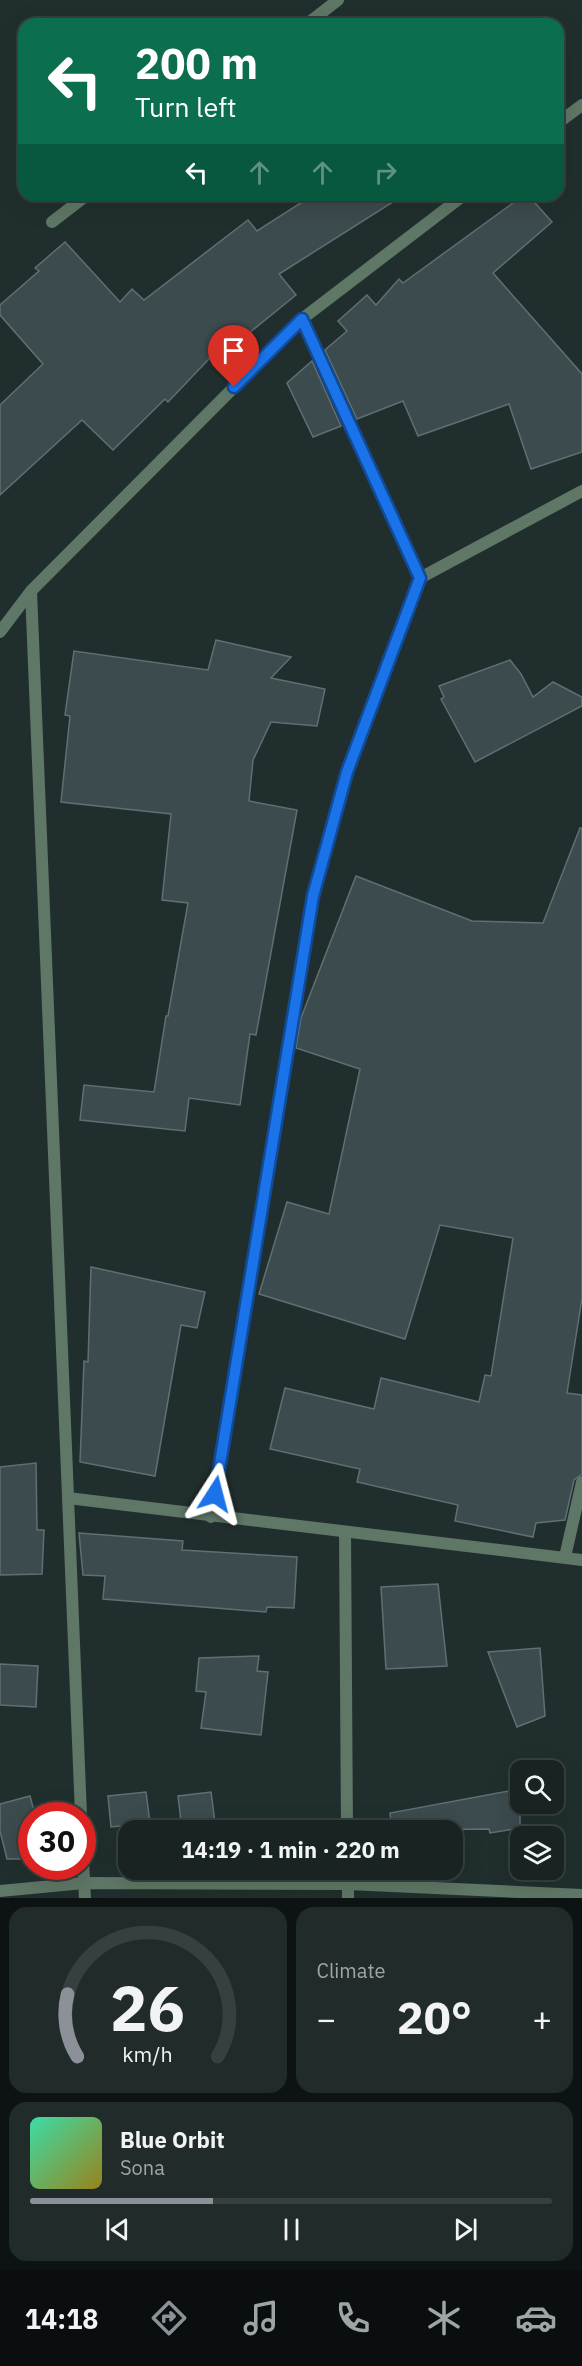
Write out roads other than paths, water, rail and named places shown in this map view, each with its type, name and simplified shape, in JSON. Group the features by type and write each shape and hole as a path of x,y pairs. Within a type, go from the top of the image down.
{"street":[{"path":"315,18 338,0"},
{"path":"564,118 582,105"},
{"path":"52,222 79,201"},
{"path":"0,632 31,591 302,319 456,201"},
{"path":"302,319 420,578"},
{"path":"212,1517 313,896 347,772 420,578 582,491"},
{"path":"31,591 80,1802"},
{"path":"565,1557 582,1482"},
{"path":"68,1498 582,1560"},
{"path":"345,1532 347,1820"},
{"path":"84,1880 85,1898"},
{"path":"348,1880 348,1898"},
{"path":"0,1891 84,1883 348,1884 582,1895"}]}
